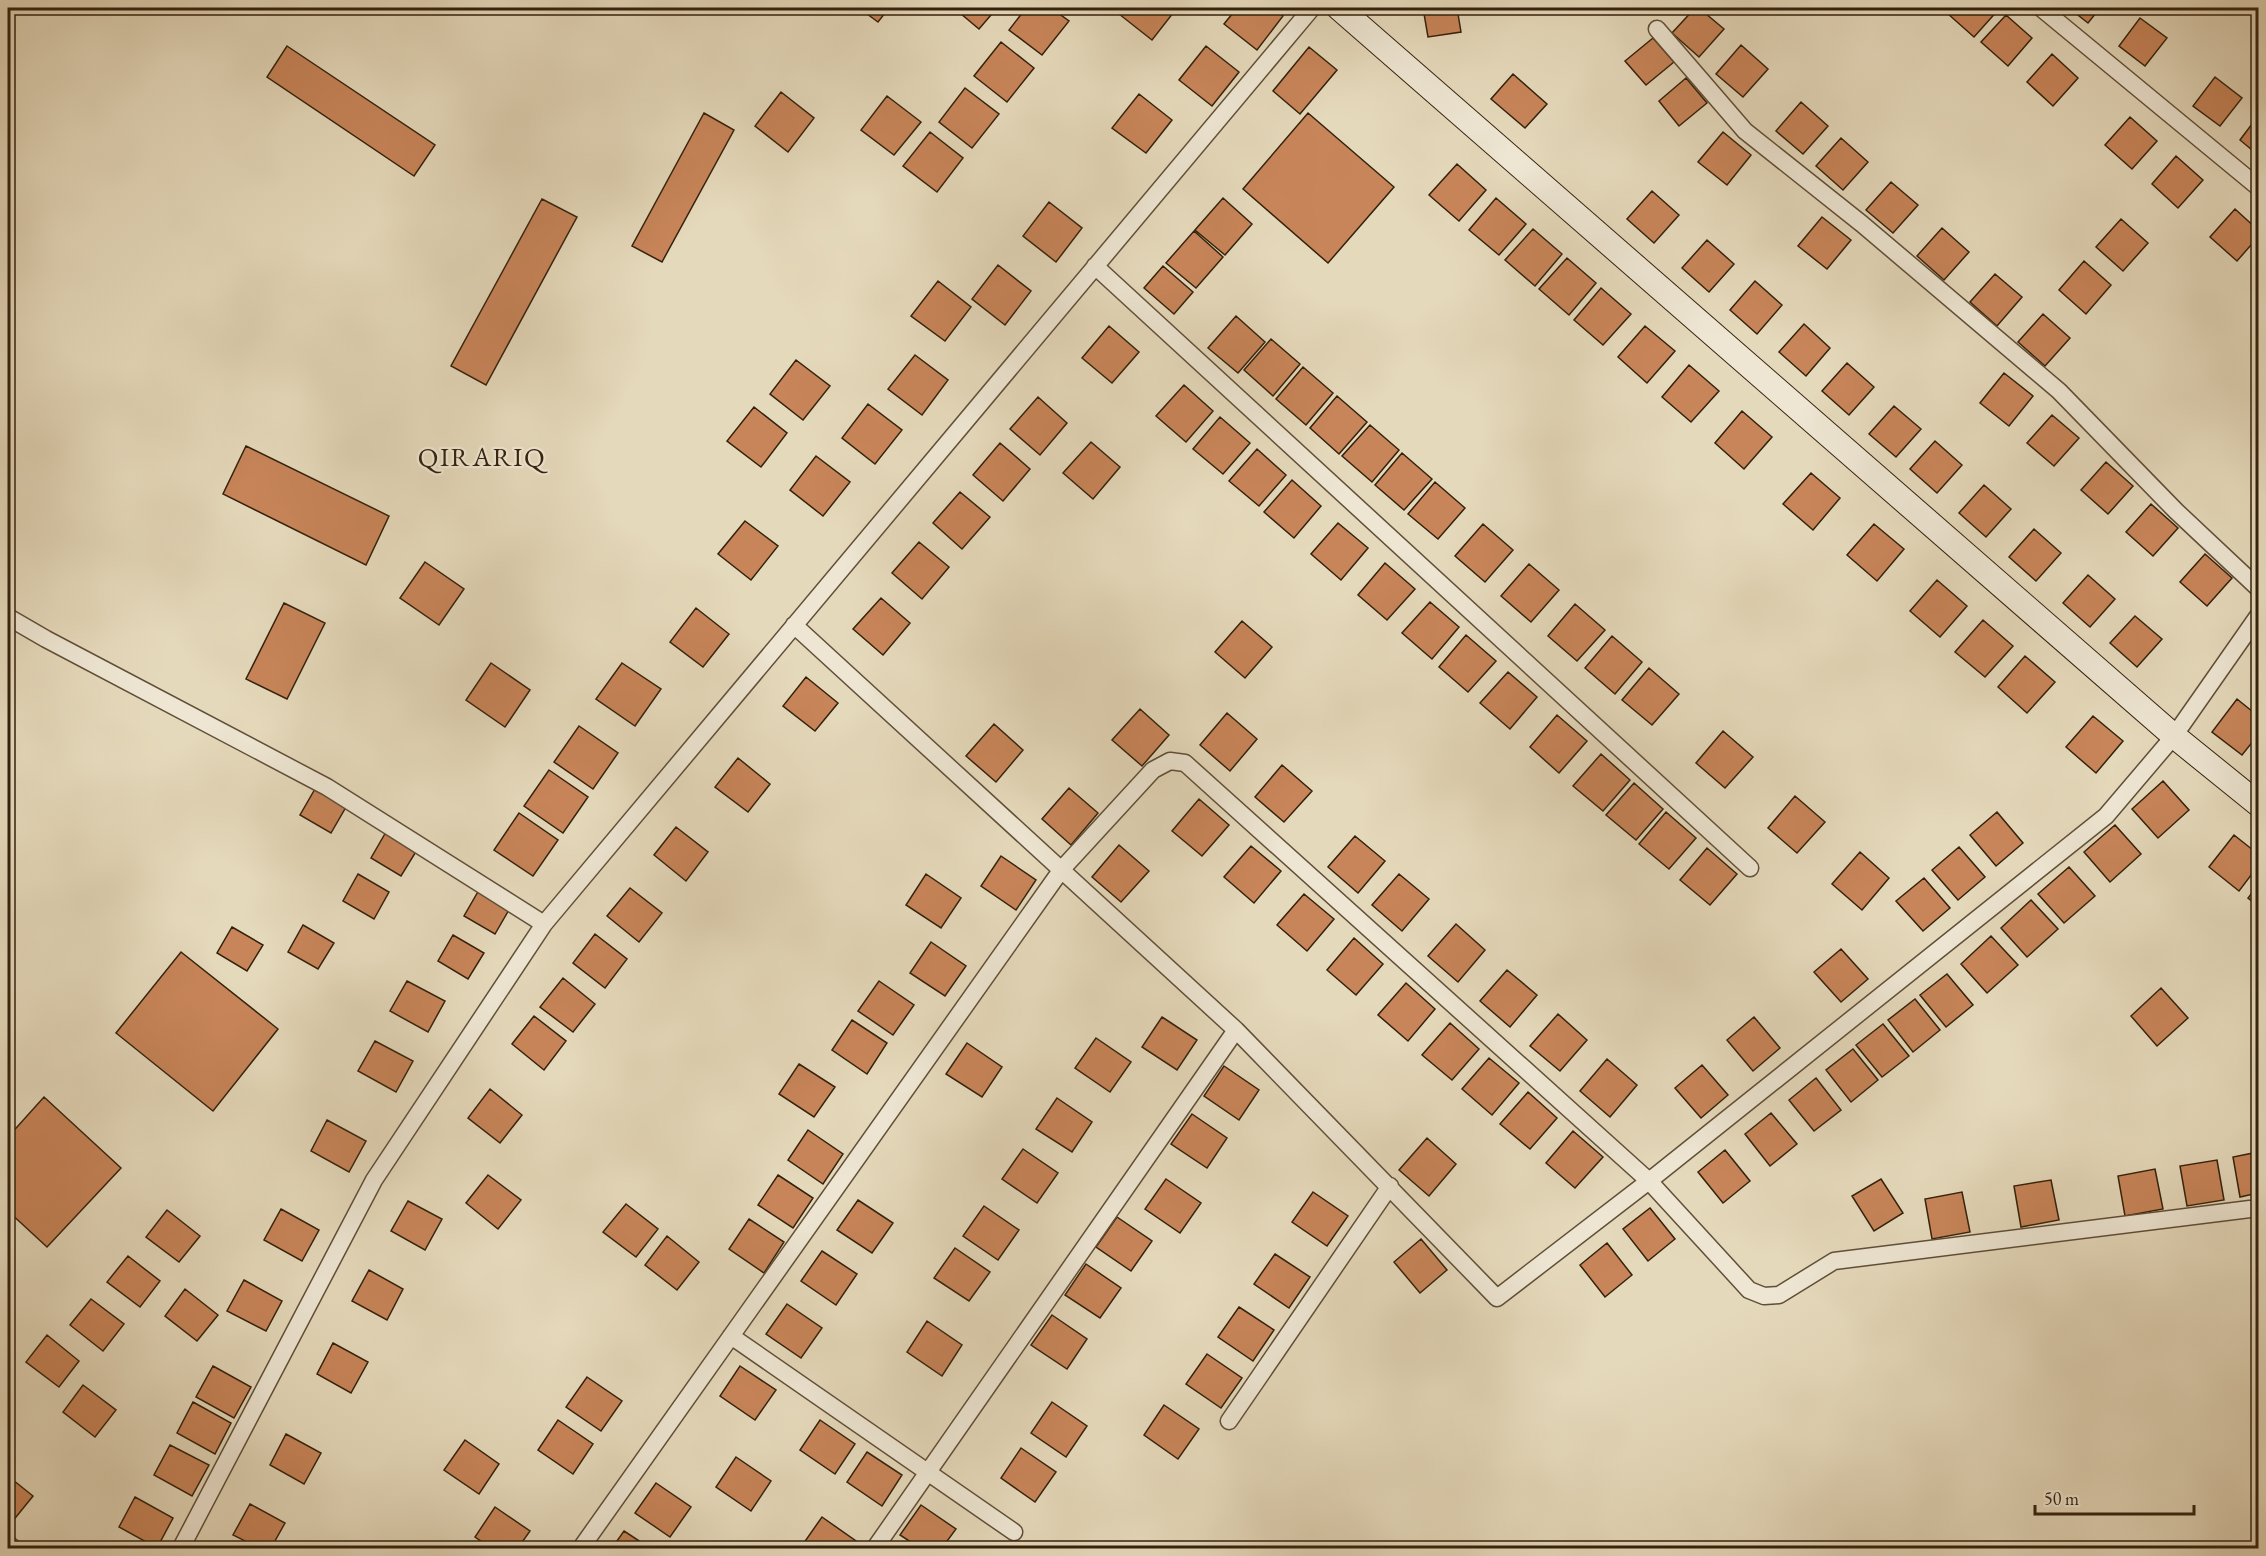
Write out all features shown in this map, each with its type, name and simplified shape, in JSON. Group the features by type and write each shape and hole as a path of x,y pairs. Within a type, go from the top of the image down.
{"street":[{"path":"181,1548 374,1180 544,924 1312,8"},
{"path":"1339,8 2174,736 2259,804"},
{"path":"2041,8 2259,187"},
{"path":"1658,29 1745,131 1862,224 2059,392 2176,511 2259,588"},
{"path":"1095,266 1750,868"},
{"path":"794,625 1236,1030 1497,1298 1649,1181 2106,816 2174,736 2259,616"},
{"path":"8,617 327,787 544,924"},
{"path":"581,1548 1062,869 1154,770 1170,761 1185,763 1649,1181 1749,1290 1764,1296 1779,1295 1834,1261 2250,1209"},
{"path":"875,1548 1236,1030"},
{"path":"1229,1420 1390,1186"},
{"path":"731,1336 927,1474 1014,1532"},
{"path":"8,1545 13,1548"}],"building":[{"path":"859,8 889,8 878,22"},
{"path":"954,8 997,8 979,29"},
{"path":"1026,8 1051,8 1069,21 1042,55 1009,30"},
{"path":"1124,8 1177,8 1152,40 1119,14"},
{"path":"1237,8 1272,8 1283,16 1257,50 1224,24"},
{"path":"1423,8 1457,8 1461,32 1428,37"},
{"path":"1695,8 1699,8 1724,29 1699,57 1672,33"},
{"path":"1952,8 1999,9 1974,37 1947,13"},
{"path":"2069,8 2100,8 2088,23"},
{"path":"2006,15 2032,38 2008,66 1981,42"},
{"path":"2140,18 2167,38 2145,66 2119,46"},
{"path":"1653,38 1674,62 1646,85 1625,61"},
{"path":"1001,42 1034,68 1007,102 974,76"},
{"path":"1741,45 1768,69 1743,97 1716,74"},
{"path":"287,46 435,145 414,176 267,77"},
{"path":"1206,46 1239,72 1212,106 1179,80"},
{"path":"1309,47 1337,70 1300,114 1273,91"},
{"path":"2052,54 2078,78 2053,106 2027,82"},
{"path":"1513,74 1547,104 1525,128 1491,99"},
{"path":"2215,77 2242,98 2220,126 2193,106"},
{"path":"1686,78 1707,103 1679,126 1659,101"},
{"path":"965,88 999,114 972,148 939,122"},
{"path":"781,92 814,118 788,152 755,126"},
{"path":"1139,94 1172,120 1146,153 1112,128"},
{"path":"887,96 921,122 894,155 861,130"},
{"path":"1801,102 1828,126 1803,154 1776,131"},
{"path":"704,113 734,130 662,262 632,246"},
{"path":"1308,113 1394,187 1328,263 1243,189"},
{"path":"2258,116 2258,155 2240,140"},
{"path":"2130,117 2157,141 2132,169 2105,145"},
{"path":"930,132 963,158 937,192 903,166"},
{"path":"1723,132 1751,155 1727,185 1698,162"},
{"path":"1841,138 1868,162 1843,190 1816,166"},
{"path":"2176,156 2203,180 2178,208 2152,184"},
{"path":"1457,164 1486,190 1459,221 1429,195"},
{"path":"1891,182 1918,205 1893,233 1866,210"},
{"path":"1652,191 1679,215 1654,243 1627,219"},
{"path":"1223,198 1252,224 1225,255 1195,230"},
{"path":"1496,198 1526,224 1499,255 1469,230"},
{"path":"542,199 577,217 486,385 451,366"},
{"path":"1049,202 1082,228 1056,262 1023,236"},
{"path":"2235,209 2258,230 2258,237 2237,261 2210,237"},
{"path":"1822,217 1851,240 1827,269 1798,246"},
{"path":"2121,219 2148,243 2123,271 2096,247"},
{"path":"1942,228 1969,252 1944,280 1917,256"},
{"path":"1533,229 1562,254 1535,286 1505,260"},
{"path":"1194,231 1223,257 1196,288 1166,263"},
{"path":"1707,240 1734,264 1709,292 1682,268"},
{"path":"1567,258 1596,283 1569,315 1539,289"},
{"path":"2084,261 2111,285 2086,314 2059,290"},
{"path":"998,265 1031,291 1005,325 972,299"},
{"path":"1163,266 1193,292 1174,314 1144,288"},
{"path":"1995,274 2022,297 1997,326 1970,302"},
{"path":"938,281 971,307 945,341 911,316"},
{"path":"1755,281 1782,305 1757,334 1730,310"},
{"path":"1601,288 1631,314 1603,345 1574,320"},
{"path":"2043,314 2070,338 2045,366 2018,342"},
{"path":"1236,316 1265,342 1238,373 1208,348"},
{"path":"1804,324 1830,348 1806,376 1779,352"},
{"path":"1109,326 1139,352 1112,383 1082,358"},
{"path":"1645,326 1675,351 1647,383 1618,357"},
{"path":"1271,339 1300,364 1273,396 1244,370"},
{"path":"915,355 948,380 922,415 888,389"},
{"path":"796,360 830,386 803,420 770,394"},
{"path":"1847,363 1874,387 1849,415 1822,391"},
{"path":"1689,365 1719,391 1691,422 1662,397"},
{"path":"1303,367 1333,393 1306,425 1276,399"},
{"path":"2004,373 2033,396 2009,426 1980,403"},
{"path":"1184,385 1213,411 1186,442 1156,416"},
{"path":"1337,396 1367,422 1339,454 1310,428"},
{"path":"1038,397 1067,423 1040,455 1010,429"},
{"path":"868,404 902,430 875,464 842,438"},
{"path":"1894,406 1921,429 1896,457 1869,434"},
{"path":"754,407 787,433 761,467 727,441"},
{"path":"1742,411 1772,437 1744,469 1715,443"},
{"path":"2052,415 2079,438 2054,466 2027,443"},
{"path":"1220,417 1250,443 1223,474 1193,449"},
{"path":"1370,425 1399,450 1372,482 1342,456"},
{"path":"1935,441 1962,465 1937,493 1910,469"},
{"path":"1091,442 1120,467 1093,499 1063,473"},
{"path":"1000,443 1030,469 1003,501 973,475"},
{"path":"246,446 389,516 366,565 223,494"},
{"path":"1257,449 1286,475 1259,506 1229,481"},
{"path":"1402,453 1432,479 1404,510 1375,485"},
{"path":"816,456 850,482 823,516 790,490"},
{"path":"2106,462 2133,486 2108,514 2081,490"},
{"path":"1811,473 1840,498 1813,530 1783,504"},
{"path":"1292,480 1321,506 1294,538 1264,512"},
{"path":"1435,482 1465,508 1438,539 1408,514"},
{"path":"1984,485 2011,509 1986,537 1959,513"},
{"path":"960,492 990,517 962,549 933,523"},
{"path":"2151,504 2178,528 2153,556 2126,532"},
{"path":"745,521 778,546 751,580 718,554"},
{"path":"1338,523 1368,548 1341,580 1311,554"},
{"path":"1483,524 1513,550 1485,582 1455,556"},
{"path":"1874,524 1904,549 1877,581 1847,555"},
{"path":"2034,529 2061,553 2036,581 2009,557"},
{"path":"919,542 949,567 922,599 892,573"},
{"path":"2205,554 2232,578 2207,606 2180,582"},
{"path":"425,562 464,589 439,625 400,598"},
{"path":"1385,563 1415,589 1387,620 1358,595"},
{"path":"1529,564 1559,590 1531,622 1501,596"},
{"path":"2088,575 2115,599 2090,627 2063,603"},
{"path":"1937,580 1967,606 1940,637 1910,611"},
{"path":"881,598 910,623 883,655 853,629"},
{"path":"1430,602 1459,627 1432,659 1402,633"},
{"path":"284,603 325,623 287,699 246,679"},
{"path":"1575,604 1605,630 1577,661 1548,636"},
{"path":"696,608 729,634 703,667 670,642"},
{"path":"2135,616 2162,639 2137,667 2110,643"},
{"path":"1983,620 2013,646 1985,677 1955,652"},
{"path":"1242,621 1272,647 1245,678 1215,652"},
{"path":"1466,635 1496,661 1468,692 1439,667"},
{"path":"1612,636 1642,662 1615,694 1585,668"},
{"path":"2025,656 2055,682 2027,713 1998,687"},
{"path":"491,663 530,690 505,727 466,700"},
{"path":"622,663 661,689 635,726 596,699"},
{"path":"1649,668 1679,694 1652,725 1622,700"},
{"path":"1508,672 1537,697 1510,729 1480,703"},
{"path":"806,677 838,703 815,731 783,706"},
{"path":"2237,699 2258,716 2258,735 2242,755 2212,732"},
{"path":"1140,709 1169,735 1142,766 1112,740"},
{"path":"1227,713 1257,739 1230,771 1200,745"},
{"path":"1557,715 1587,741 1559,773 1530,747"},
{"path":"2093,716 2123,741 2096,773 2066,747"},
{"path":"994,724 1023,750 996,782 966,756"},
{"path":"579,726 618,753 593,789 554,762"},
{"path":"1723,731 1753,757 1725,788 1696,763"},
{"path":"1601,754 1630,780 1603,811 1573,786"},
{"path":"738,758 770,784 748,812 715,787"},
{"path":"1282,765 1312,791 1284,822 1255,797"},
{"path":"549,770 588,797 563,833 524,806"},
{"path":"2163,781 2189,810 2158,838 2132,809"},
{"path":"1634,783 1663,809 1636,840 1606,815"},
{"path":"1069,788 1098,813 1071,845 1042,819"},
{"path":"315,789 346,807 331,833 300,815"},
{"path":"1795,796 1825,822 1797,853 1768,828"},
{"path":"1199,799 1229,825 1202,856 1172,831"},
{"path":"1666,812 1696,838 1669,869 1639,844"},
{"path":"1997,812 2023,843 1996,866 1970,835"},
{"path":"519,813 558,840 533,876 494,850"},
{"path":"2115,825 2141,854 2110,882 2084,852"},
{"path":"676,827 708,852 686,881 654,855"},
{"path":"386,832 417,850 401,876 371,858"},
{"path":"2234,835 2258,854 2258,866 2239,891 2209,867"},
{"path":"1355,836 1385,861 1358,893 1328,867"},
{"path":"1119,845 1149,871 1121,902 1092,877"},
{"path":"1251,846 1281,871 1254,903 1224,877"},
{"path":"1959,847 1985,877 1958,900 1932,870"},
{"path":"1707,848 1737,874 1710,905 1680,880"},
{"path":"1860,852 1889,878 1862,910 1832,884"},
{"path":"1001,856 1036,880 1016,910 981,886"},
{"path":"2069,867 2095,896 2064,923 2038,894"},
{"path":"358,874 389,892 374,919 343,901"},
{"path":"926,874 961,898 941,928 906,905"},
{"path":"1399,874 1429,899 1402,931 1372,905"},
{"path":"1924,878 1950,908 1923,931 1896,901"},
{"path":"2258,885 2258,906 2248,898"},
{"path":"630,888 662,913 639,942 607,916"},
{"path":"479,890 510,908 495,934 464,916"},
{"path":"1304,894 1334,919 1307,951 1277,925"},
{"path":"2031,900 2058,929 2027,957 2001,928"},
{"path":"1456,924 1485,950 1458,982 1428,956"},
{"path":"303,925 334,943 318,969 288,952"},
{"path":"232,927 263,945 247,971 217,953"},
{"path":"595,934 627,959 605,988 573,963"},
{"path":"453,935 484,953 468,979 438,961"},
{"path":"1991,936 2018,965 1987,993 1961,964"},
{"path":"1354,938 1383,964 1356,995 1327,970"},
{"path":"931,942 966,966 945,996 910,973"},
{"path":"1841,949 1868,979 1841,1002 1814,972"},
{"path":"181,952 278,1029 213,1111 116,1033"},
{"path":"1507,970 1537,995 1510,1027 1480,1001"},
{"path":"1947,974 1973,1005 1946,1027 1920,995"},
{"path":"563,978 595,1004 573,1032 540,1007"},
{"path":"407,981 445,1001 428,1032 390,1011"},
{"path":"879,981 914,1005 893,1035 858,1011"},
{"path":"1406,983 1435,1009 1408,1041 1378,1015"},
{"path":"2161,988 2188,1018 2157,1046 2131,1016"},
{"path":"1915,999 1940,1030 1913,1052 1888,1020"},
{"path":"1558,1014 1587,1040 1560,1071 1530,1046"},
{"path":"534,1016 566,1041 544,1070 512,1044"},
{"path":"1162,1017 1197,1040 1177,1070 1142,1047"},
{"path":"1754,1017 1780,1048 1753,1071 1727,1040"},
{"path":"852,1020 887,1043 867,1074 832,1050"},
{"path":"1450,1023 1479,1049 1452,1080 1422,1055"},
{"path":"1883,1024 1909,1056 1882,1077 1856,1045"},
{"path":"1096,1038 1131,1062 1110,1092 1075,1068"},
{"path":"375,1041 413,1061 396,1092 358,1071"},
{"path":"967,1043 1002,1067 982,1097 946,1074"},
{"path":"1853,1049 1878,1080 1851,1102 1826,1070"},
{"path":"1489,1058 1519,1083 1492,1115 1462,1089"},
{"path":"1607,1059 1637,1085 1610,1117 1580,1091"},
{"path":"799,1064 835,1087 814,1117 779,1094"},
{"path":"1702,1065 1728,1095 1701,1118 1675,1088"},
{"path":"1224,1066 1259,1090 1239,1120 1204,1096"},
{"path":"1816,1078 1841,1110 1814,1131 1789,1100"},
{"path":"490,1089 522,1115 500,1143 468,1118"},
{"path":"1528,1092 1557,1118 1530,1149 1500,1124"},
{"path":"44,1097 121,1168 47,1247 8,1211 8,1137"},
{"path":"1057,1098 1092,1122 1072,1152 1036,1129"},
{"path":"1771,1113 1797,1144 1770,1166 1745,1134"},
{"path":"1192,1114 1227,1138 1207,1168 1171,1144"},
{"path":"327,1120 366,1141 349,1172 311,1151"},
{"path":"808,1130 843,1154 823,1184 788,1160"},
{"path":"1573,1131 1603,1157 1575,1188 1546,1163"},
{"path":"1427,1138 1456,1164 1429,1196 1399,1170"},
{"path":"1023,1149 1058,1173 1037,1203 1002,1179"},
{"path":"1725,1150 1750,1181 1723,1203 1698,1172"},
{"path":"2258,1152 2258,1193 2240,1197 2233,1157"},
{"path":"2217,1160 2224,1200 2187,1206 2180,1166"},
{"path":"2155,1169 2163,1209 2125,1216 2118,1176"},
{"path":"488,1175 521,1200 498,1229 466,1203"},
{"path":"778,1175 813,1198 793,1228 758,1205"},
{"path":"1166,1179 1201,1203 1180,1233 1145,1209"},
{"path":"1881,1179 1903,1213 1874,1231 1852,1196"},
{"path":"2051,1180 2059,1220 2021,1227 2014,1186"},
{"path":"1313,1192 1348,1216 1327,1246 1292,1222"},
{"path":"1962,1192 1970,1232 1932,1239 1925,1199"},
{"path":"858,1200 893,1223 872,1253 837,1230"},
{"path":"408,1201 442,1219 425,1250 391,1231"},
{"path":"626,1204 658,1229 636,1257 603,1232"},
{"path":"984,1206 1019,1230 998,1260 963,1236"},
{"path":"1650,1208 1675,1239 1648,1261 1623,1229"},
{"path":"281,1209 319,1230 302,1261 264,1240"},
{"path":"167,1210 200,1236 179,1262 146,1237"},
{"path":"1117,1217 1152,1241 1131,1271 1096,1247"},
{"path":"749,1219 784,1242 764,1273 729,1249"},
{"path":"667,1236 699,1262 677,1290 645,1265"},
{"path":"1421,1239 1447,1270 1420,1293 1394,1262"},
{"path":"1607,1243 1632,1275 1605,1297 1580,1265"},
{"path":"955,1248 990,1272 969,1301 934,1278"},
{"path":"822,1251 857,1274 836,1305 801,1281"},
{"path":"1275,1254 1310,1277 1289,1308 1254,1284"},
{"path":"128,1256 160,1281 140,1307 107,1282"},
{"path":"1086,1264 1121,1288 1100,1318 1065,1295"},
{"path":"369,1270 403,1289 387,1320 352,1301"},
{"path":"244,1280 282,1301 266,1331 227,1311"},
{"path":"185,1289 218,1315 197,1341 165,1316"},
{"path":"91,1299 124,1324 103,1351 70,1325"},
{"path":"787,1304 822,1328 801,1358 766,1334"},
{"path":"1239,1307 1274,1330 1253,1361 1218,1337"},
{"path":"1052,1315 1087,1339 1067,1369 1031,1345"},
{"path":"927,1321 962,1345 942,1376 907,1352"},
{"path":"47,1335 79,1361 59,1387 26,1362"},
{"path":"333,1343 368,1362 351,1393 317,1374"},
{"path":"1207,1354 1242,1378 1221,1408 1186,1384"},
{"path":"213,1366 251,1387 234,1418 196,1397"},
{"path":"740,1366 776,1390 755,1420 720,1396"},
{"path":"587,1377 622,1401 601,1431 566,1407"},
{"path":"83,1385 116,1410 95,1437 63,1412"},
{"path":"193,1402 231,1423 215,1454 177,1433"},
{"path":"1052,1402 1087,1426 1066,1457 1031,1433"},
{"path":"1164,1405 1199,1429 1178,1459 1144,1435"},
{"path":"558,1420 593,1444 573,1474 538,1450"},
{"path":"820,1420 855,1444 835,1474 800,1450"},
{"path":"286,1434 321,1453 304,1484 270,1465"},
{"path":"465,1440 499,1464 479,1494 444,1470"},
{"path":"170,1445 209,1465 192,1496 154,1475"},
{"path":"1021,1448 1056,1472 1035,1502 1001,1478"},
{"path":"867,1452 902,1475 882,1506 847,1482"},
{"path":"736,1457 771,1481 751,1511 716,1487"},
{"path":"8,1476 33,1496 12,1522 8,1519"},
{"path":"656,1483 691,1507 670,1537 635,1513"},
{"path":"135,1497 173,1518 157,1548 119,1527"},
{"path":"250,1504 285,1523 271,1548 259,1548 233,1535"},
{"path":"921,1505 956,1529 942,1548 920,1548 900,1535"},
{"path":"495,1507 530,1531 518,1548 491,1548 475,1537"},
{"path":"822,1517 856,1541 851,1548 801,1547"},
{"path":"624,1531 650,1548 612,1548"}],"district":[{"name":"QIRARIQ","path":"482,456"}]}
